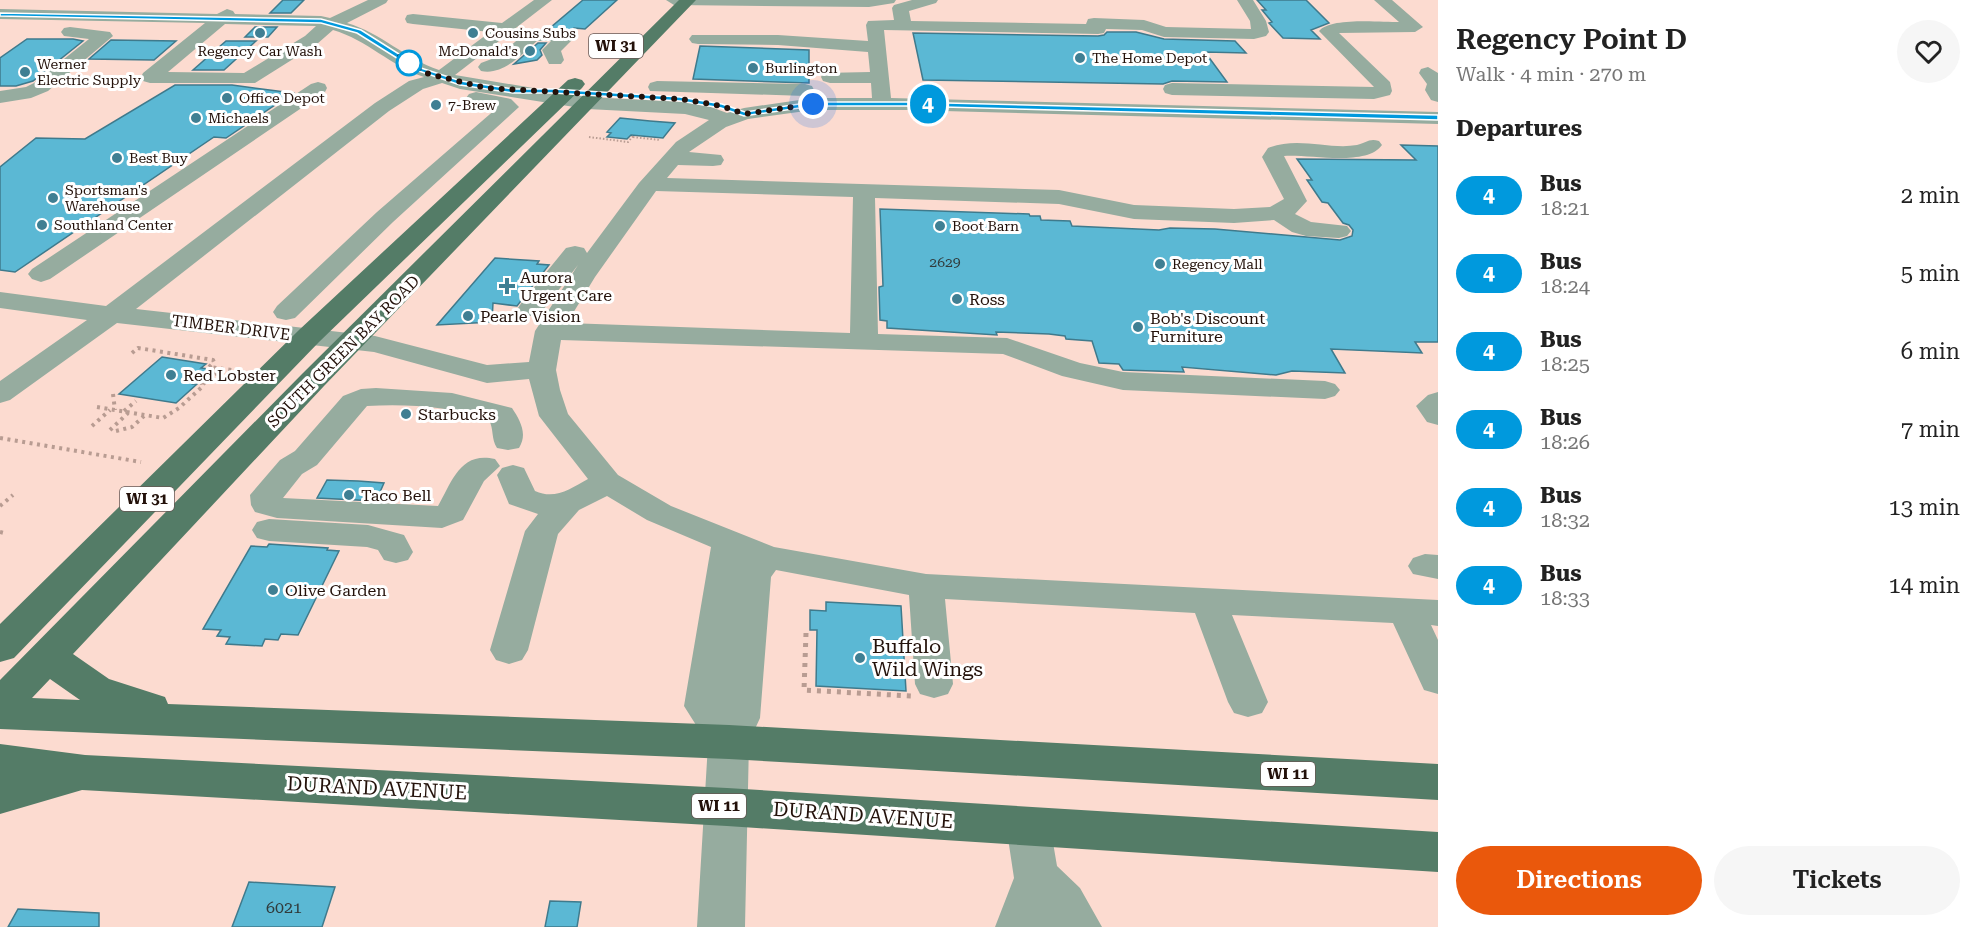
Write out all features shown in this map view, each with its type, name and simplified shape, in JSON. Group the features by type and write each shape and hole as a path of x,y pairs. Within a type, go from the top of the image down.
{"main road":[{"name":"SOUTH GREEN BAY ROAD","path":"641,31 664,0"},
{"name":"SOUTH GREEN BAY ROAD","path":"0,706 204,494 323,346 420,252 446,207 575,97 641,31 682,0"},
{"name":"SOUTH GREEN BAY ROAD","path":"0,648 106,540 323,346 460,233 575,97 592,68"},
{"path":"0,621 106,540"},
{"path":"48,657 95,690 198,721"},
{"name":"WI 11","path":"0,713 729,742 1438,782"},
{"name":"DURAND AVENUE","path":"0,761 85,772 727,807 1438,852"},
{"path":"0,796 85,772"}],"street":[{"path":"0,97 31,92 41,87 100,40 104,36 100,34 70,32 113,0"},
{"path":"286,312 385,217 509,107 504,103 446,86 359,32 336,24 304,20 230,26 201,34 150,77 248,79 315,36 322,29 336,24 380,0"},
{"path":"682,0 869,2 888,0"},
{"path":"903,25 900,8 930,0"},
{"path":"874,25 1098,29 1094,23 1155,26 1164,32 1254,34 1260,32 1258,21 1245,0"},
{"path":"1159,89 1383,91 1383,86 1327,31 1340,27 1415,27 1382,0"},
{"path":"446,86 459,52 516,28 543,1 564,3"},
{"path":"869,2 874,25 881,89"},
{"path":"230,26 237,3"},
{"path":"2,16 91,15 230,26 315,36"},
{"path":"413,19 516,28"},
{"path":"487,67 503,61 533,36 559,36 558,51"},
{"path":"698,39 778,40 877,47"},
{"path":"381,45 407,40"},
{"path":"1428,73 1436,80 1434,90 1438,96"},
{"path":"830,77 881,89"},
{"path":"0,394 111,315 373,114 399,99 416,85 490,88 510,82 575,97 685,108 735,117"},
{"path":"238,83 276,84"},
{"path":"666,144 682,146 708,129 735,117 813,104 903,83"},
{"path":"656,87 881,89 1438,118"},
{"path":"41,274 234,142 318,88"},
{"path":"666,144 713,160"},
{"path":"666,144 651,184 568,300 549,331 544,380 554,416 607,482 659,513 767,557 926,586 1422,612 1433,660"},
{"path":"651,184 1037,196 1074,200 1134,212 1262,215 1287,209 1296,201 1294,192 1274,164 1275,152 1294,149 1363,151 1372,145"},
{"path":"864,191 864,340"},
{"path":"1037,196 1046,218"},
{"path":"1074,200 1083,225"},
{"path":"1278,212 1295,226 1305,229 1339,231"},
{"path":"568,300 536,302 575,253"},
{"name":"TIMBER DRIVE","path":"0,300 111,315 147,329 323,346 482,393 544,380"},
{"path":"549,331 1006,346 1071,370 1123,381 1325,390"},
{"path":"30,372 3,368 40,340"},
{"path":"508,441 508,428 501,414 490,409 440,401 371,397 353,402 316,446 291,467 266,495 267,505 277,508 442,517 451,513 471,475 498,470 521,497 535,505 549,507 566,504 607,482"},
{"path":"1438,401 1431,406 1438,416"},
{"path":"509,650 542,531 566,504"},
{"path":"269,530 368,536 392,543 396,552"},
{"path":"729,543 704,706 729,742"},
{"path":"720,927 729,742 740,718 753,576 767,557"},
{"path":"926,586 920,629 927,690"},
{"path":"1208,600 1248,702"},
{"path":"1028,825 1044,927"},
{"path":"1019,927 1037,876"},
{"path":"1037,876 1065,902 1078,927"}],"path":[{"path":"589,137 628,142 633,136 666,144"},
{"path":"605,145 609,140"},
{"path":"132,354 138,348 213,360 214,362 209,367 240,371"},
{"path":"97,407 163,418 179,408 202,384 222,369"},
{"path":"196,381 202,384"},
{"path":"113,394 113,410"},
{"path":"110,430 136,401"},
{"path":"92,426 113,410"},
{"path":"116,431 132,427 145,415"},
{"path":"0,438 141,462"},
{"path":"0,506 13,495"},
{"path":"806,633 804,690 927,690"}],"building":[{"path":"283,0 304,0 291,13 270,13"},
{"path":"583,0 617,0 585,29 574,28 568,33 550,28"},
{"path":"1257,0 1306,0 1329,23 1311,30 1320,39 1283,38 1269,23 1272,22 1262,10 1266,10"},
{"name":"Regency Car Wash","path":"255,27 277,27 268,37 245,37"},
{"name":"The Home Depot","path":"1107,32 1136,32 1164,39 1235,41 1246,53 1205,52 1227,82 1172,81 1163,84 923,80 913,33 1098,36"},
{"name":"Werner Electric Supply","path":"27,39 83,41 33,81 16,86 0,86 0,58"},
{"path":"111,40 176,41 154,60 89,59"},
{"path":"226,41 256,41 224,70 193,70"},
{"path":"538,43 546,43 540,50 542,55 537,60 514,64"},
{"name":"Burlington","path":"700,46 809,50 809,83 693,79"},
{"name":"Southland Center","path":"175,85 232,85 293,93 226,138 214,137 15,272 0,270 0,167 36,138 85,139"},
{"path":"620,118 675,123 663,138 631,135 627,139 607,137 611,133 607,132"},
{"name":"Regency Mall","path":"1401,145 1438,146 1438,342 1415,342 1422,353 1331,349 1345,373 1292,371 1276,375 1182,367 1184,372 1123,370 1119,364 1099,363 1092,341 1066,339 1065,336 1049,334 996,332 997,335 887,328 887,321 880,320 879,287 883,286 880,209 1029,214 1040,216 1041,220 1070,221 1072,226 1159,230 1170,228 1215,229 1340,240 1352,236 1353,230 1349,225 1343,223 1328,203 1322,202 1307,180 1312,180 1297,159 1416,160"},
{"name":"Aurora Urgent Care","path":"495,258 539,261 537,264 549,265 517,306 493,303 492,322 437,325"},
{"name":"Red Lobster","path":"162,357 206,364 201,368 209,369 193,384 197,384 176,403 119,394"},
{"name":"Taco Bell","path":"327,480 384,483 376,501 317,498"},
{"name":"Olive Garden","path":"269,544 328,548 327,550 339,551 298,635 281,634 278,640 265,639 262,646 226,644 230,637 217,636 221,630 203,629 251,546 267,547"},
{"name":"Buffalo Wild Wings","path":"826,602 901,606 906,691 816,686 817,630 810,630 810,610 826,611"},
{"path":"249,882 335,887 322,927 232,927"},
{"path":"550,901 581,902 577,927 545,927"},
{"path":"18,909 99,913 99,927 8,927"}],"bus line":[{"name":"4","path":"0,14 321,21 349,27 419,69 460,83 513,91 539,90 620,97 680,99 722,106 744,114 813,104 906,104 1438,117"}],"place":[{"name":"Regency Car Wash","path":"260,33"},
{"name":"Cousins Subs","path":"473,33"},
{"name":"McDonald's","path":"530,51"},
{"name":"The Home Depot","path":"1080,58"},
{"name":"Burlington","path":"753,68"},
{"name":"Werner Electric Supply","path":"25,72"},
{"name":"Office Depot","path":"227,98"},
{"name":"7-Brew","path":"436,105"},
{"name":"Michaels","path":"196,118"},
{"name":"Best Buy","path":"117,158"},
{"name":"Sportsman's Warehouse","path":"53,198"},
{"name":"Southland Center","path":"42,225"},
{"name":"Boot Barn","path":"940,226"},
{"name":"Regency Mall","path":"1160,264"},
{"name":"Aurora Urgent Care","path":"507,286"},
{"name":"Ross","path":"957,299"},
{"name":"Pearle Vision","path":"468,316"},
{"name":"Bob's Discount Furniture","path":"1138,327"},
{"name":"Red Lobster","path":"171,375"},
{"name":"Starbucks","path":"406,414"},
{"name":"Taco Bell","path":"349,495"},
{"name":"Olive Garden","path":"273,590"},
{"name":"Buffalo Wild Wings","path":"860,658"}],"route":[{"path":"409,63 400,57 429,74 451,81 513,91 539,90 620,97 680,99 722,106 744,114 813,104"}]}
